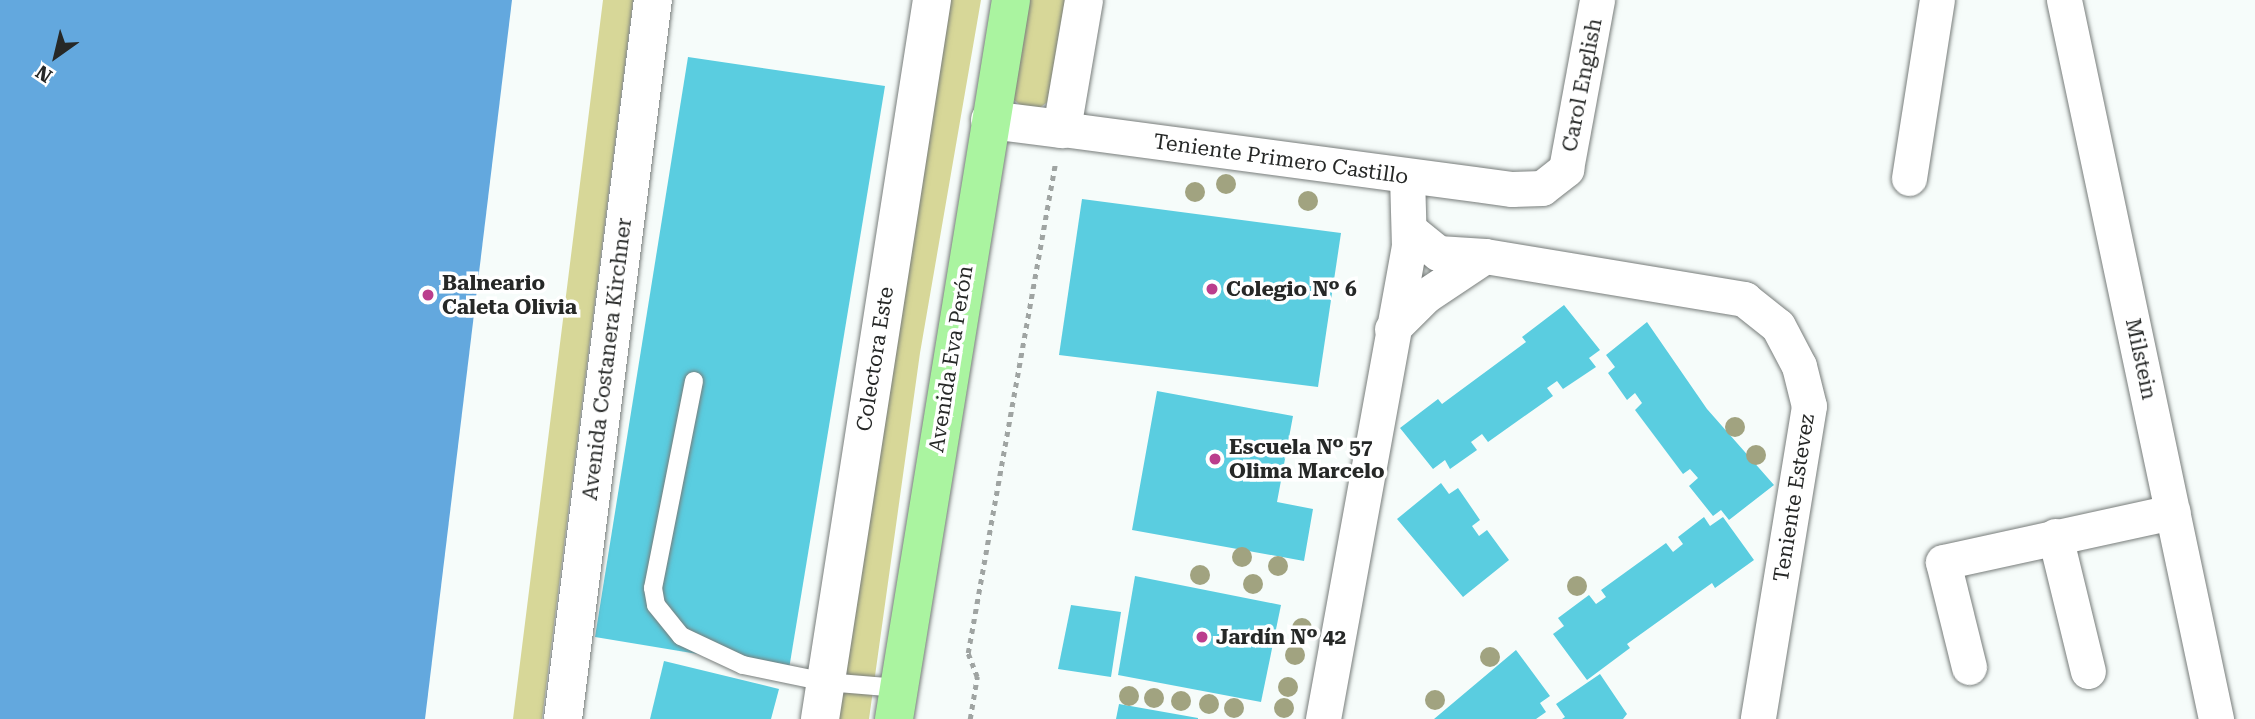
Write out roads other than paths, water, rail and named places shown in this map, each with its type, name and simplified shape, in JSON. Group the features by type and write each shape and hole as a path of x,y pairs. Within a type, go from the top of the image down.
{"highway":[{"name":"Avenida Eva Perón","path":"896,703 1011,0"}],"street":[{"name":"Avenida Costanera Kirchner","path":"563,719 653,0"},
{"name":"Colectora Este","path":"820,719 932,0"},
{"path":"1062,129 1084,0"},
{"name":"Carol English","path":"1566,169 1597,0"},
{"path":"1909,178 1937,0"},
{"name":"Milstein","path":"2064,0 2216,719"},
{"name":"Teniente Primero Castillo","path":"990,120 1522,189 1542,188 1566,169"},
{"path":"1323,719 1411,231 1407,176"},
{"path":"1411,231 1438,253 1485,256"},
{"path":"1392,329 1425,296 1485,256"},
{"name":"Teniente Estevez","path":"1485,256 1744,299 1778,326 1799,366 1809,406 1758,719"},
{"path":"1969,667 1943,562 2173,512"},
{"path":"2056,536 2088,671"}],"lane":[{"path":"695,381 653,588 656,606 681,636 743,665 825,682 896,703"}],"water":[{"path":"0,0 512,0 425,719 0,719"}],"place":[{"name":"Colegio Nº 6","path":"1212,289"},
{"name":"Balneario Caleta Olivia","path":"428,295"},
{"name":"Escuela Nº 57 Olima Marcelo","path":"1215,459"},
{"name":"Jardín Nº 42","path":"1202,637"}]}
